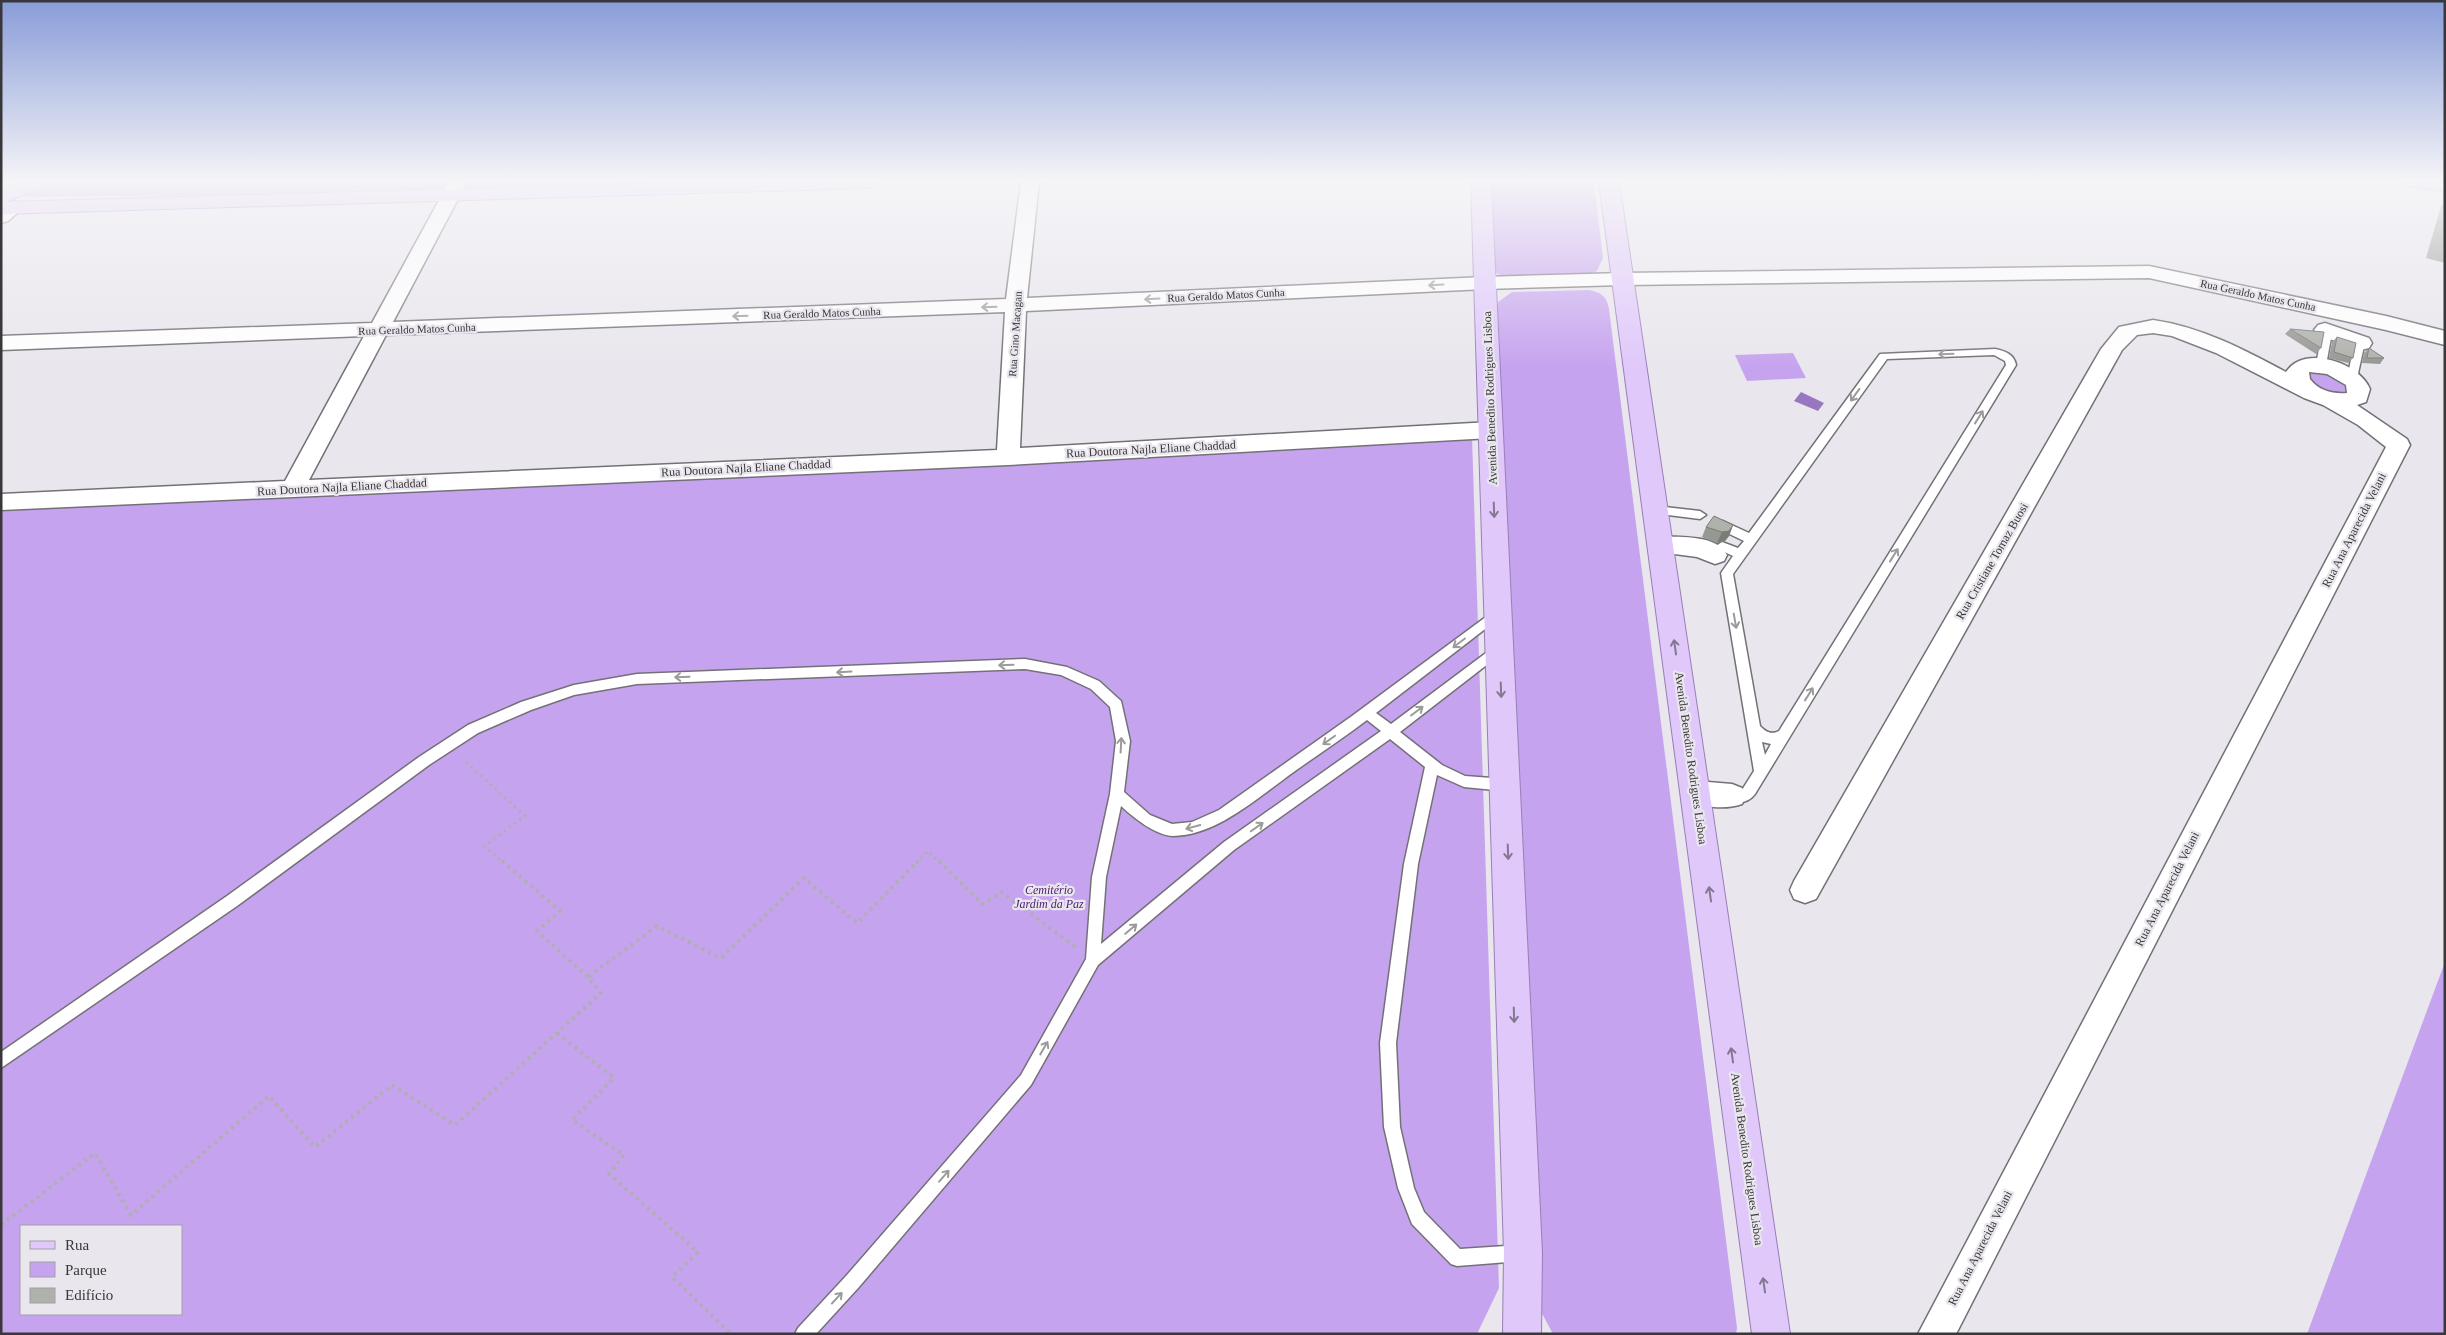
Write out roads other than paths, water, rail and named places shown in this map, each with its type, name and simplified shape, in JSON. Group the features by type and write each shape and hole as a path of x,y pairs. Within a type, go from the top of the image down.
{"main road":[{"name":"Avenida Benedito Rodrigues Lisboa","path":"1483,244 1523,1252 1517,1328"},
{"name":"Avenida Benedito Rodrigues Lisboa","path":"1618,244 1771,1334"}],"street":[{"path":"292,489 425,244"},
{"name":"Rua Gino Macagan","path":"1008,456 1016,306 1023,244"},
{"name":"Rua Geraldo Matos Cunha","path":"1,343 1016,306 1485,283 1623,279 2149,272 2386,323 2445,338"},
{"path":"2319,309 2325,334 2360,345 2386,323"},
{"name":"Rua Cristiane Tomaz Buosi","path":"1805,890 2123,334 2135,328 2154,327 2183,332 2234,352 2294,385 2321,396"},
{"name":"Rua Cristiane Tomaz Buosi","path":"2234,352 2332,368 2356,385"},
{"path":"2316,365 2302,367 2297,372 2297,378 2302,385 2366,420 2399,445"},
{"path":"2321,396 2352,400 2358,397 2356,385"},
{"path":"2356,385 2399,445"},
{"name":"Rua Doutora Najla Eliane Chaddad","path":"1,502 1008,456 1491,430"},
{"name":"Rua Ana Aparecida Velani","path":"1936,1334 2399,445"},
{"path":"1659,529 1701,548 1719,542"},
{"path":"1696,793 1732,796"}],"lane":[{"path":"2316,365 2325,334"},
{"path":"2356,385 2360,345"},
{"path":"1659,529 1719,542 1751,539 1884,356 1995,352 2004,355 2010,360 2011,365 1761,772 1745,796 1732,796"},
{"path":"1719,542 1751,539"},
{"path":"1719,542 1727,573 1761,772"},
{"path":"1117,794 1145,819 1171,830 1193,828 1224,814 1367,713 1498,613"},
{"path":"804,1334 853,1281 1026,1080 1093,960 1229,846 1390,732 1500,649"},
{"path":"1,1061 232,901 424,761 474,729 526,706 574,690 637,679 1025,664 1063,670 1095,685 1116,705 1123,741 1117,794 1099,877 1093,960"},
{"path":"1367,713 1432,766 1464,781 1505,785"},
{"path":"1753,728 1769,739 1783,735"},
{"path":"1432,766 1411,864 1388,1043 1392,1127 1406,1188 1418,1218 1457,1258 1523,1252"}],"park label":[{"name":"Cemitério Jardim da Paz","path":"1049,897"}]}
